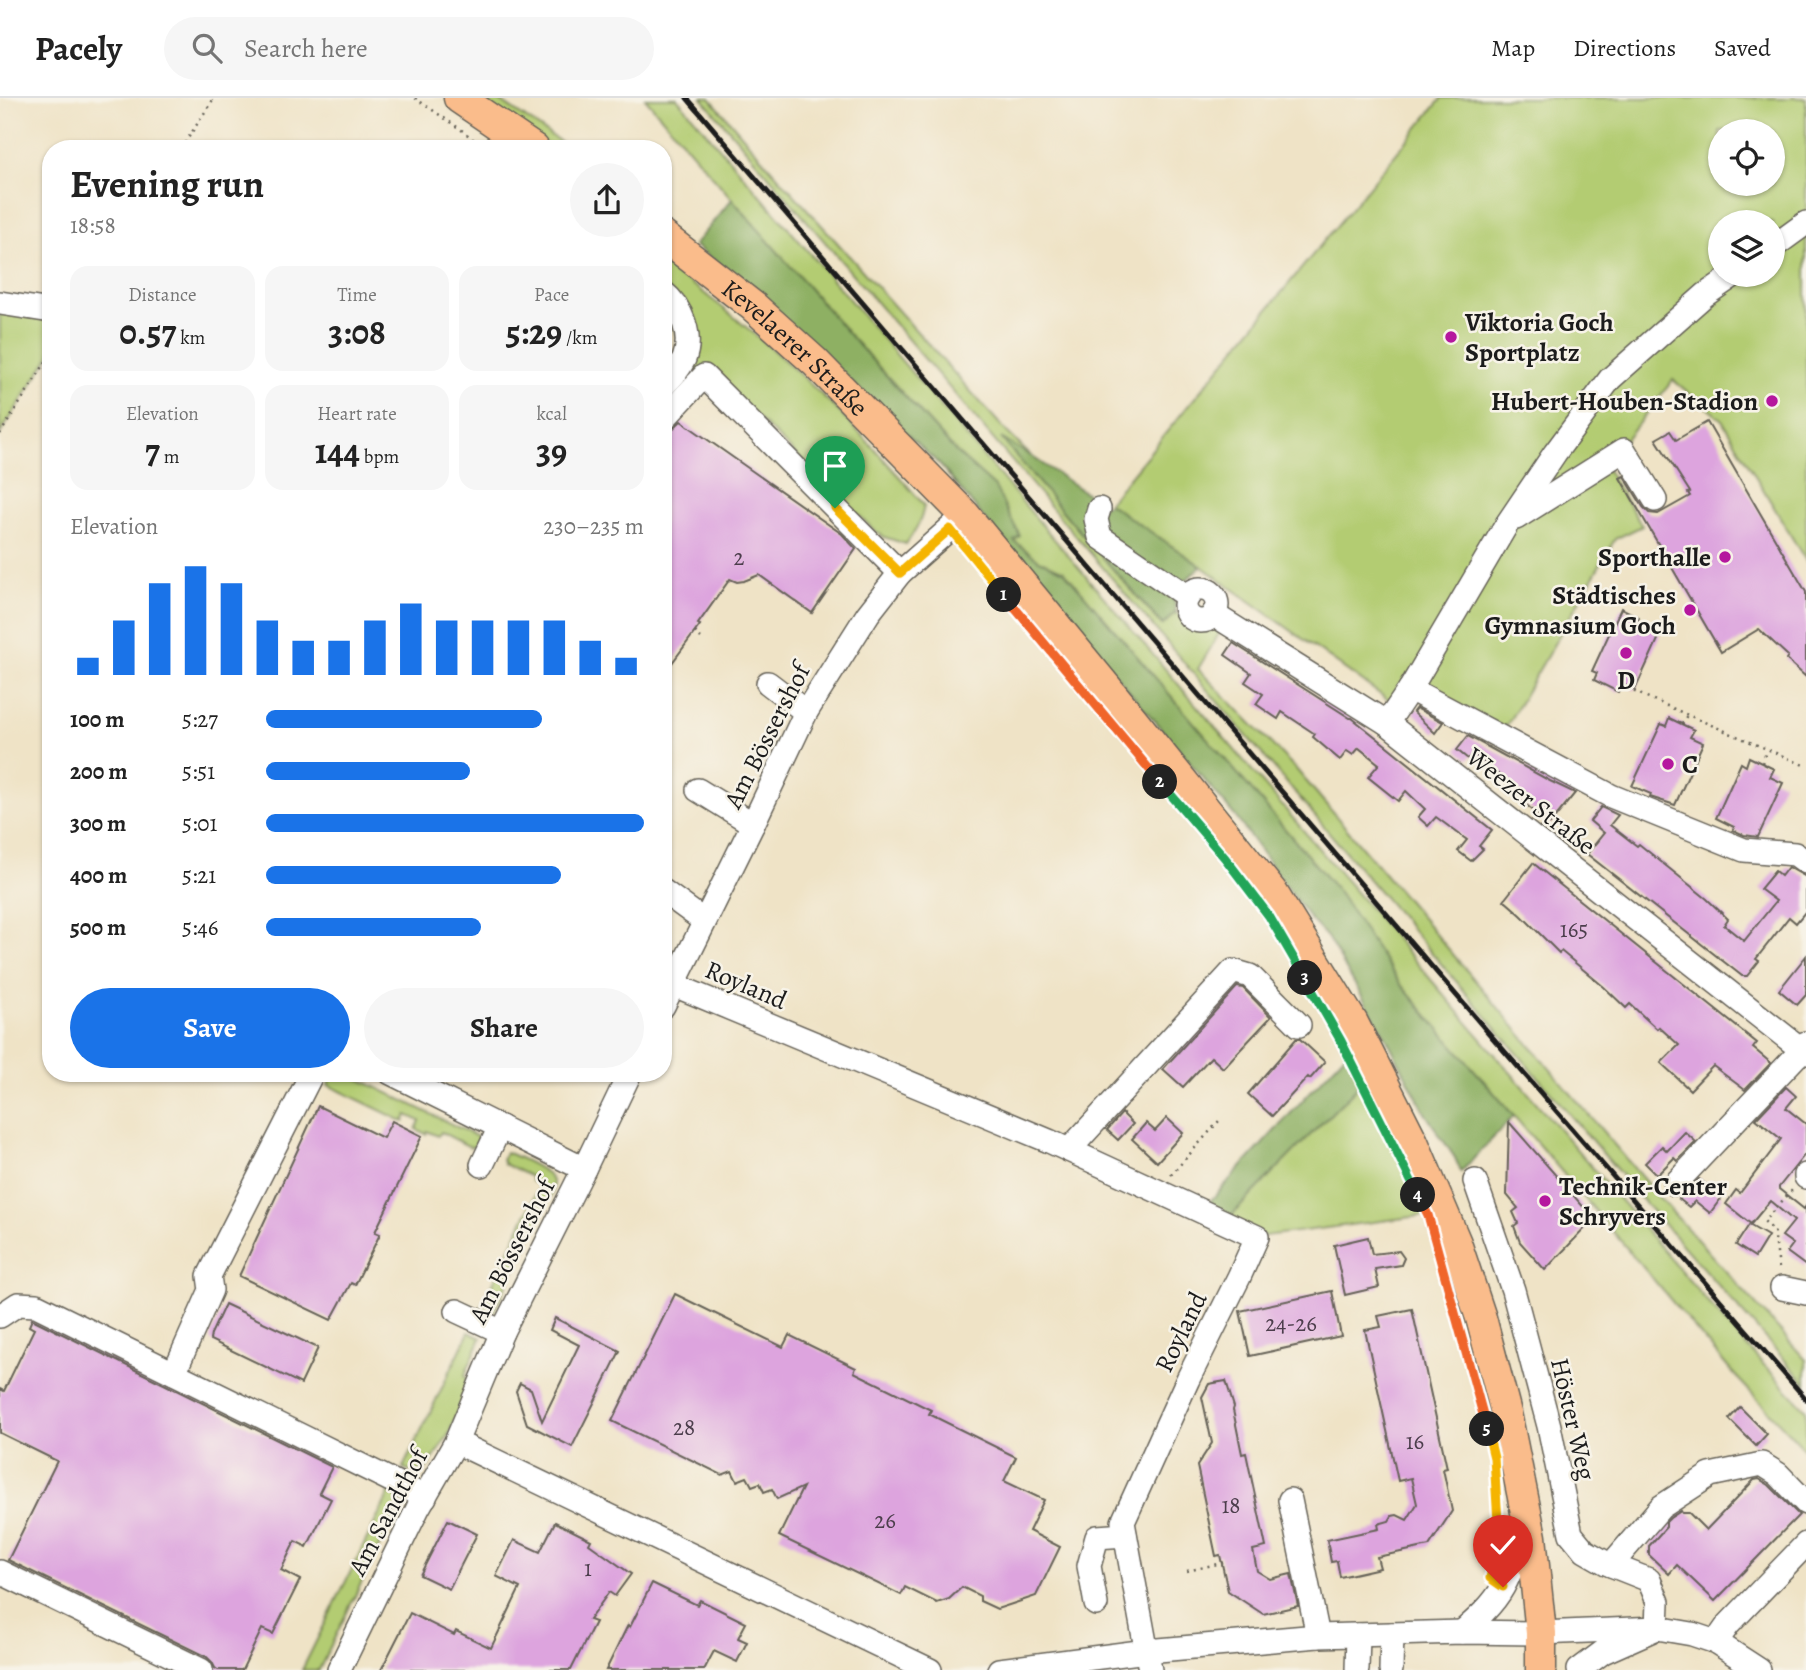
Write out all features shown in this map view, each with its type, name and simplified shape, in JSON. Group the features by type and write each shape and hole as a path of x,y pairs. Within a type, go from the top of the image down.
{"main road":[{"path":"459,98 521,140"},
{"name":"Kevelaerer Straße","path":"672,243 754,307 815,362 965,515 1272,892 1353,1023 1413,1142 1456,1243 1481,1318 1506,1413 1531,1537 1541,1633 1541,1670"}],"street":[{"path":"488,118 501,140"},
{"path":"1785,238 1806,223"},
{"path":"1387,723 1410,689 1507,523 1610,379 1717,287"},
{"path":"672,301 683,318 687,340 683,360 672,376"},
{"path":"0,303 42,310"},
{"path":"672,410 704,376 900,573"},
{"path":"1507,523 1624,450 1655,500"},
{"name":"Weezer Straße","path":"1099,509 1096,519 1100,537 1188,597 1196,590 1208,591 1215,598 1216,610 1213,614 1387,723 1805,1048 1675,1184"},
{"name":"Am Bössershof","path":"672,975 704,921 806,712 868,614 900,573 965,515"},
{"path":"768,684 806,712"},
{"path":"1410,689 1611,796 1744,850 1795,855 1806,862"},
{"path":"698,790 753,824"},
{"path":"672,898 704,921"},
{"path":"1069,1150 1233,971 1250,976 1299,1025"},
{"name":"Royland","path":"672,975 1069,1150 1257,1237 1123,1522 1149,1660"},
{"path":"174,1373 211,1290 209,1276 307,1082"},
{"path":"409,1082 584,1169"},
{"name":"Am Bössershof","path":"482,1379 502,1332 626,1082"},
{"path":"482,1165 500,1127"},
{"name":"Höster Weg","path":"1475,1181 1513,1290 1549,1426 1571,1534 1585,1551 1649,1580 1658,1602 1657,1628"},
{"path":"1782,1288 1806,1293"},
{"path":"0,1315 18,1304 36,1304 425,1497"},
{"path":"457,1311 502,1332"},
{"name":"Am Sandthof","path":"339,1670 425,1497 456,1442 482,1379"},
{"path":"456,1442 930,1670"},
{"path":"1611,1565 1661,1507 1710,1475 1762,1464 1778,1474 1806,1503"},
{"path":"1290,1500 1318,1636"},
{"path":"1462,1632 1483,1614 1503,1587 1526,1516"},
{"path":"1096,1604 1089,1566 1097,1537 1125,1535"},
{"path":"1716,1642 1728,1625 1806,1544"},
{"path":"0,1572 201,1670"},
{"path":"1578,1670 1602,1652 1657,1628"},
{"path":"999,1670 1149,1660 1318,1636 1541,1633 1657,1628 1692,1634 1716,1642 1759,1670"},
{"path":"1357,1670 1376,1634"},
{"path":"1376,1634 1377,1670"},
{"path":"1376,1634 1391,1670"}],"path":[{"path":"187,140 214,98"},
{"path":"415,98 474,140"},
{"path":"0,434 42,368"},
{"path":"695,632 701,638"},
{"path":"1621,686 1806,766"},
{"path":"1682,724 1687,715"},
{"path":"1762,763 1767,750"},
{"path":"1157,1190 1219,1121"},
{"path":"1782,1288 1774,1231 1764,1221 1806,1176"},
{"path":"1496,1483 1499,1538 1496,1551"},
{"path":"1187,1571 1226,1562"}],"green space":[{"path":"478,98 496,98 558,140 540,140"},
{"path":"645,98 677,98 1737,1336 1806,1410 1806,1451 1730,1370 1401,985 1337,890 1064,571 1039,560 1014,541 995,487 958,454 852,338"},
{"path":"702,98 710,98 1031,456 1003,440 1162,625 1176,612 1191,625 1210,624 1220,632 1198,669 1296,769 1656,1194 1806,1360 1806,1384 1653,1212"},
{"name":"Viktoria Goch Sportplatz","path":"1442,98 1806,98 1806,561 1722,420 1673,380 1626,439 1600,459 1642,526 1615,539 1500,737 1410,689 1398,707 1108,503"},
{"path":"732,199 852,338 958,454 995,487 1020,536 1014,541 1039,560 1064,571 1337,890 1401,985 1514,1116 1461,1172 1327,937 1311,920 1235,816 940,465 752,290 694,245"},
{"path":"672,269 790,365 830,403 913,492 924,505 920,521 906,544 875,531 704,366 672,399 672,387 686,371 672,317"},
{"path":"0,304 42,310 42,368 0,434"},
{"path":"1001,438 1105,506 1108,503 1201,566 1183,583 1174,599 1176,612 1163,625 1081,533"},
{"path":"1347,1052 1362,1082 1225,1222 1201,1211"},
{"path":"330,1082 365,1082 478,1137 476,1146 470,1147 441,1132 438,1136 427,1131 426,1134 416,1129 420,1121 407,1115 404,1122 328,1085"},
{"path":"1362,1082 1428,1215 1257,1237 1225,1222"},
{"path":"506,1152 545,1172 552,1181 553,1188 493,1313 481,1308 540,1186 531,1181 532,1177 504,1164 502,1159"},
{"path":"469,1332 481,1338 465,1375 468,1382 449,1434 426,1469 415,1473 403,1468"},
{"path":"390,1492 402,1499 319,1670 302,1670"}],"building":[{"path":"681,421 842,534 856,549 812,613 759,575 737,582 730,579 672,663 672,430"},
{"name":"Sporthalle","path":"1707,422 1806,592 1806,677 1759,629 1721,652 1620,478 1624,476 1649,513 1658,514 1690,496 1656,439 1670,431 1676,440"},
{"name":"D","path":"1621,608 1639,617 1638,621 1656,629 1654,633 1660,635 1635,690 1622,684 1618,692 1594,680 1597,673 1592,671"},
{"path":"1233,643 1352,718 1492,830 1479,846 1483,849 1471,861 1458,851 1467,840 1436,817 1428,826 1418,817 1425,809 1406,791 1398,801 1368,777 1379,764 1359,748 1353,755 1347,751 1340,760 1313,737 1315,734 1282,712 1278,719 1256,704 1263,694 1245,682 1251,673 1225,655"},
{"path":"1416,708 1443,722 1435,733 1413,712"},
{"name":"C","path":"1669,718 1694,730 1690,737 1703,743 1675,805 1650,797 1651,794 1632,786 1661,724 1666,726"},
{"path":"1468,736 1575,793 1550,824 1515,796 1519,791 1473,754 1468,759 1457,750"},
{"path":"1749,757 1774,769 1770,777 1783,783 1758,837 1744,835 1716,818 1741,763 1746,766"},
{"path":"1601,807 1618,815 1610,825 1637,846 1639,844 1707,899 1728,919 1724,925 1744,941 1776,901 1760,889 1775,871 1781,876 1788,867 1806,877 1806,911 1796,923 1789,917 1756,959 1759,961 1747,976 1742,976 1587,854 1604,833 1590,821"},
{"path":"1533,863 1757,1043 1753,1048 1771,1063 1745,1090 1713,1066 1690,1090 1661,1063 1679,1045 1630,1004 1626,1008 1561,951 1559,953 1504,900"},
{"path":"1806,956 1806,995 1797,1005 1779,990"},
{"path":"1237,987 1243,988 1271,1017 1223,1068 1211,1057 1183,1087 1163,1069"},
{"path":"1296,1039 1300,1039 1325,1062 1272,1116 1248,1094"},
{"path":"1786,1087 1796,1096 1786,1108 1806,1124 1806,1153 1779,1189 1804,1209 1806,1206 1806,1266 1787,1252 1793,1244 1782,1236 1794,1221 1770,1201 1751,1224 1726,1204 1736,1190 1740,1193 1781,1139 1756,1119"},
{"path":"318,1106 383,1138 392,1121 422,1136 375,1232 380,1234 355,1285 351,1283 331,1320 239,1276"},
{"path":"1122,1113 1133,1124 1118,1140 1107,1130"},
{"path":"1167,1118 1183,1133 1157,1162 1132,1139 1146,1123 1155,1131"},
{"name":"Technik-Center Schryvers","path":"1509,1122 1594,1219 1545,1270 1520,1242 1514,1226 1518,1223 1513,1212 1518,1208 1507,1195"},
{"path":"1685,1132 1696,1142 1677,1161 1674,1158 1657,1175 1645,1163 1662,1146 1667,1151"},
{"path":"1699,1179 1722,1197 1710,1213 1695,1201 1689,1207 1679,1199"},
{"path":"1749,1225 1768,1236 1755,1257 1736,1245"},
{"path":"1368,1237 1372,1254 1399,1251 1404,1258 1401,1265 1375,1269 1379,1287 1345,1295 1334,1245"},
{"path":"1332,1291 1341,1336 1250,1356 1240,1311"},
{"path":"675,1294 783,1347 789,1335 856,1368 854,1372 931,1410 929,1414 1016,1457 1004,1481 1044,1500 1029,1531 1060,1547 1036,1596 997,1609 980,1601 980,1596 962,1587 949,1599 937,1603 905,1587 901,1595 779,1536 803,1487 777,1499 772,1489 764,1492 760,1483 752,1486 747,1477 737,1481 732,1471 722,1475 612,1421"},
{"path":"225,1304 318,1348 301,1384 210,1340"},
{"path":"1412,1309 1447,1468 1443,1469 1452,1511 1429,1546 1377,1557 1380,1568 1340,1577 1337,1561 1331,1562 1327,1540 1379,1529 1378,1524 1389,1521 1392,1516 1397,1515 1407,1520 1417,1504 1411,1478 1398,1481 1365,1330 1381,1327 1378,1316"},
{"path":"555,1318 620,1351 572,1447 527,1424 516,1391 520,1383 531,1389 542,1421 579,1345 550,1330"},
{"path":"32,1319 332,1467 319,1493 331,1499 307,1547 295,1541 281,1570 300,1580 273,1634 262,1629 242,1670 218,1670 207,1657 8,1560 57,1461 0,1433 0,1389 4,1391 34,1329 29,1326"},
{"path":"1226,1381 1234,1407 1242,1454 1246,1453 1266,1547 1253,1550 1257,1571 1270,1579 1291,1574 1298,1606 1263,1614 1228,1591 1220,1555 1216,1556 1197,1466 1212,1443 1202,1397 1209,1384"},
{"path":"1740,1407 1767,1434 1756,1446 1729,1419"},
{"path":"1759,1479 1769,1485 1799,1515 1715,1601 1677,1565 1669,1574 1649,1555 1649,1546 1666,1527 1670,1518 1681,1511 1689,1513 1706,1530 1754,1480"},
{"path":"448,1520 477,1534 449,1589 420,1575"},
{"path":"555,1522 591,1540 589,1544 631,1574 615,1596 609,1592 589,1620 595,1622 571,1670 381,1670 410,1613 454,1635 456,1631 491,1648 520,1588 496,1576 514,1540 540,1552"},
{"path":"652,1583 697,1605 700,1600 746,1623 738,1638 747,1642 737,1662 714,1651 704,1670 606,1670"}],"railway":[{"path":"687,98 1806,1399"}],"place":[{"name":"Viktoria Goch Sportplatz","path":"1451,337"},
{"name":"Hubert-Houben-Stadion","path":"1772,401"},
{"name":"Sporthalle","path":"1725,557"},
{"name":"Städtisches Gymnasium Goch","path":"1690,610"},
{"name":"D","path":"1626,653"},
{"name":"C","path":"1668,764"},
{"name":"Technik-Center Schryvers","path":"1545,1201"}],"route":[{"path":"835,508 900,573 950,529 1110,724 1225,858 1269,916 1341,1041 1428,1215 1494,1458 1499,1538 1490,1578 1503,1587"}]}
